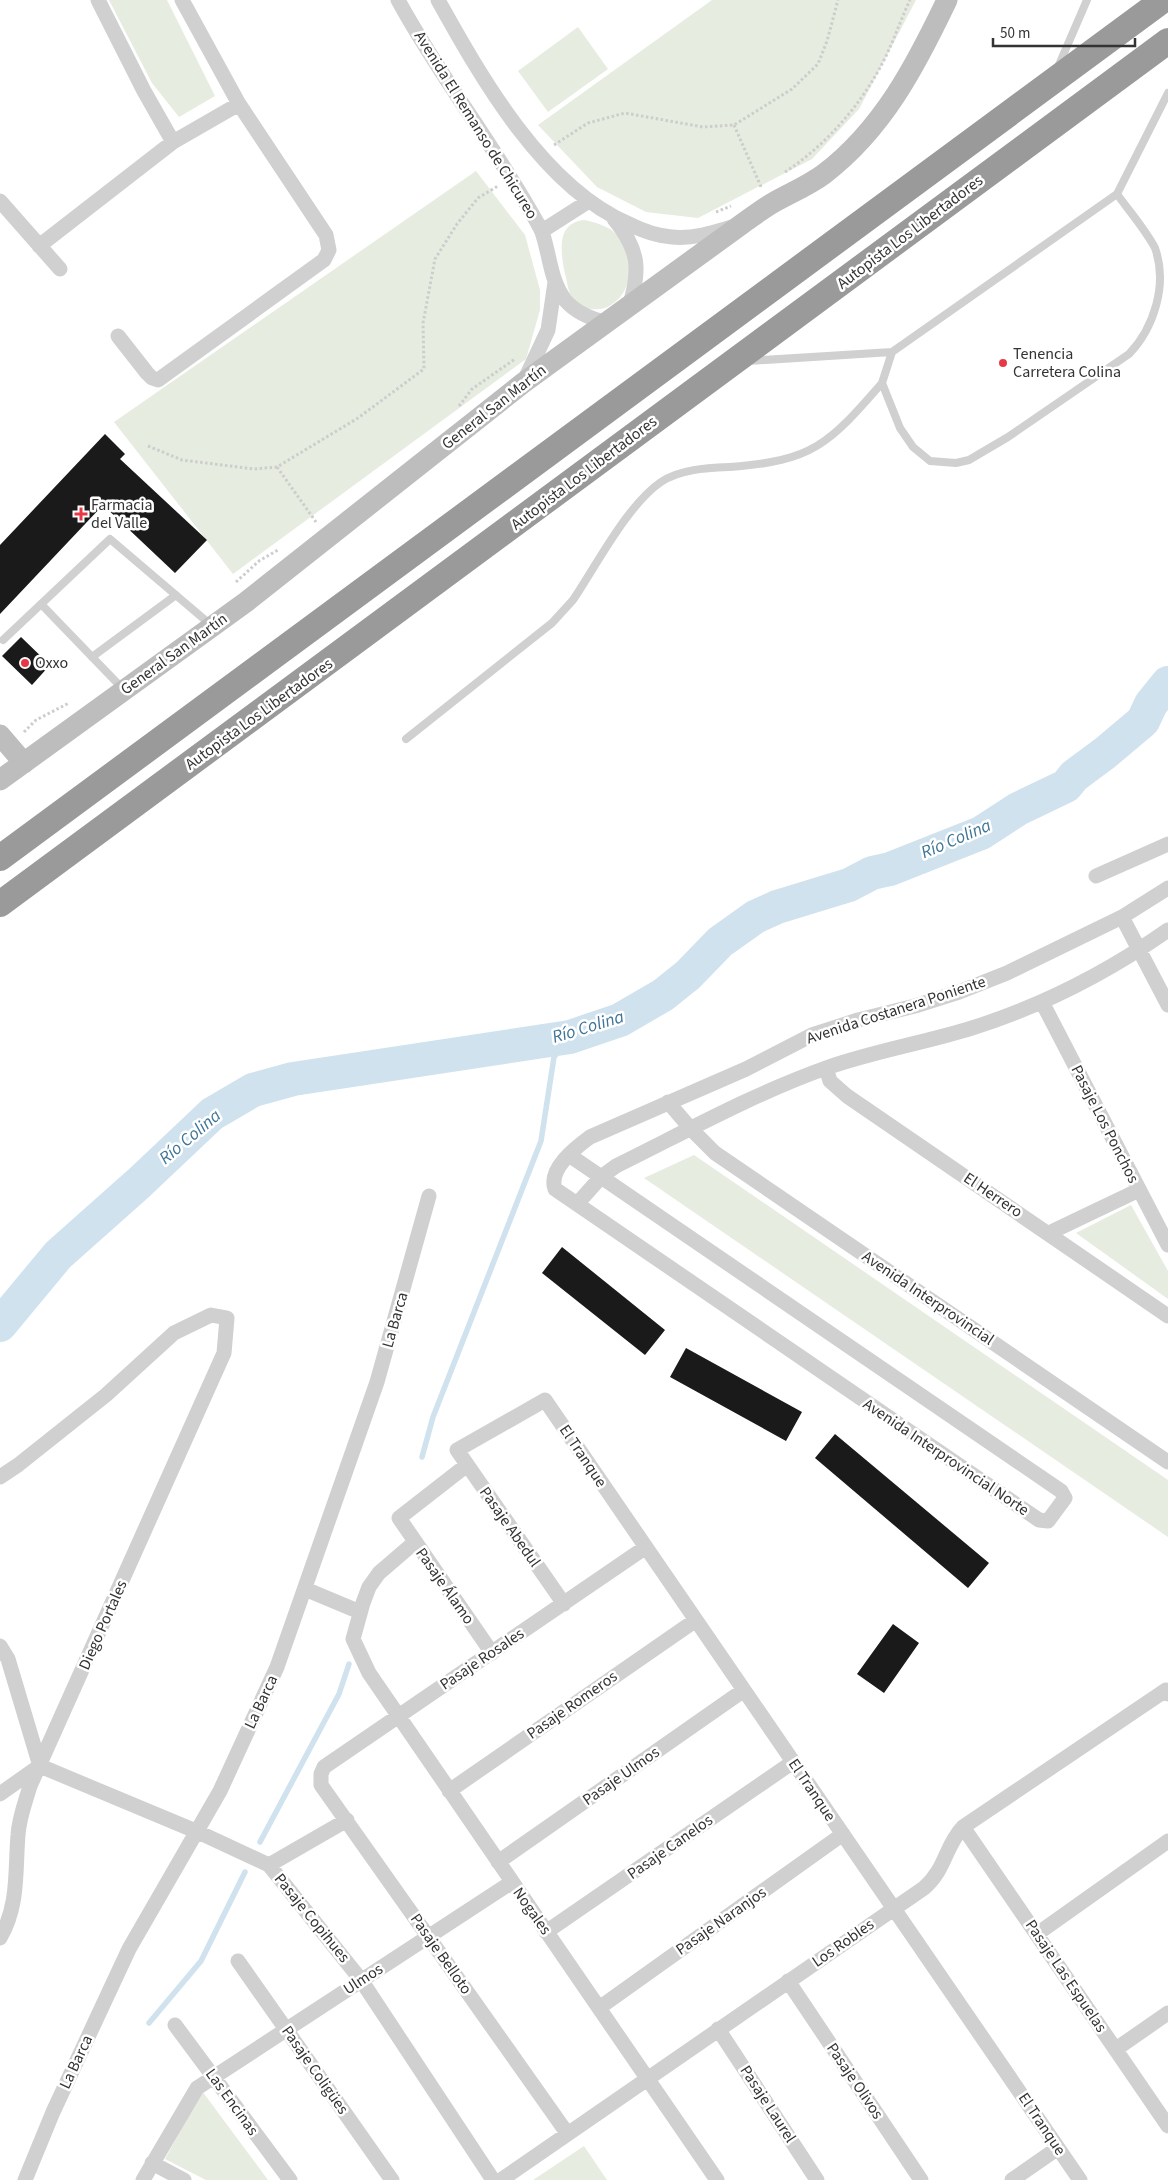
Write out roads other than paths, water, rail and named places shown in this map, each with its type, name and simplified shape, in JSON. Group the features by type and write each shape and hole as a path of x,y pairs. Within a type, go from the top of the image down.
{"highway":[{"path":"0,858 1162,0"},
{"name":"Autopista Los Libertadores","path":"0,904 1168,41"}],"street":[{"path":"98,0 144,91 173,142"},
{"path":"118,336 147,373 152,378 158,380 324,260 327,255 326,235 239,104 182,0"},
{"name":"Avenida El Remanso de Chicureo","path":"398,0 458,98 511,176 542,231 555,282 566,300 589,318 608,323"},
{"name":"Avenida El Remanso de Chicureo","path":"438,0 476,65 539,155 588,202 614,218 648,233 671,237 700,235 742,224"},
{"name":"General San Martín","path":"0,780 212,626 328,538 523,383 742,224 765,196 823,174 867,133 888,108 913,69 947,0"},
{"path":"39,246 173,142 239,104"},
{"path":"0,201 60,269"},
{"path":"542,231 588,202"},
{"name":"Avenida El Remanso de Chicureo","path":"614,218 623,230 636,260 636,284 629,307"},
{"name":"Avenida El Remanso de Chicureo","path":"523,383 541,350 548,330 555,282"},
{"path":"2,737 24,763"},
{"path":"1096,876 1168,844"},
{"name":"Avenida Costanera Poniente","path":"569,1155 590,1137 746,1069 812,1035 858,1020 915,1006 959,992 1007,973 1122,917 1168,888"},
{"path":"1122,917 1168,1005"},
{"name":"Avenida Costanera Poniente","path":"577,1204 601,1177 616,1166 750,1100 826,1068 972,1028 1042,1002 1103,972 1140,950 1168,930"},
{"name":"Pasaje Los Ponchos","path":"1042,1002 1168,1246"},
{"name":"El Herrero","path":"826,1068 830,1081 847,1096 1168,1316"},
{"name":"Avenida Interprovincial","path":"668,1102 691,1129 716,1153 1168,1462"},
{"name":"Avenida Interprovincial Norte","path":"569,1155 601,1177 1061,1491 1064,1498 1048,1521 1038,1520 555,1189 553,1182 554,1173 569,1155"},
{"path":"1049,1233 1139,1190"},
{"name":"La Barca","path":"26,2180 53,2112 129,1949 220,1791 277,1667 377,1382 429,1196"},
{"name":"Diego Portales","path":"0,1477 18,1465 106,1395 174,1333 211,1315 227,1318 224,1353 40,1766 21,1816 18,1834 14,1907 0,1938"},
{"name":"El Tranque","path":"457,1450 544,1400 1080,2180"},
{"name":"Pasaje Abedul","path":"457,1450 564,1604"},
{"name":"Pasaje Álamo","path":"467,1465 398,1518 492,1653"},
{"path":"305,1589 360,1612 369,1587 379,1573 415,1542"},
{"name":"Pasaje Rosales","path":"321,1774 324,1767 646,1548"},
{"name":"Nogales","path":"360,1612 353,1639 369,1674 717,2180"},
{"name":"Pasaje Romeros","path":"449,1790 696,1620"},
{"path":"0,1646 8,1659 40,1766 0,1794"},
{"name":"Pasaje Ulmos","path":"498,1862 744,1690"},
{"name":"Los Robles","path":"501,2180 934,1879 942,1868 956,1834 964,1827 1167,1692"},
{"name":"Pasaje Canelos","path":"546,1932 793,1762"},
{"name":"Pasaje Copihues","path":"40,1766 269,1864 361,1980 493,2180"},
{"name":"Pasaje Belloto","path":"321,1774 321,1785 567,2133"},
{"path":"269,1864 347,1820"},
{"name":"Pasaje Las Espuelas","path":"964,1827 1168,2126"},
{"name":"Pasaje Naranjos","path":"598,2008 843,1834"},
{"path":"1037,1934 1168,1841"},
{"name":"Ulmos","path":"143,2180 197,2088 512,1882"},
{"name":"Pasaje Coligües","path":"238,1961 392,2180"},
{"name":"Pasaje Olivos","path":"788,1981 921,2180"},
{"path":"1116,2049 1168,2012"},
{"name":"Las Encinas","path":"175,2025 290,2180"},
{"name":"Pasaje Laurel","path":"718,2029 817,2180"},
{"path":"1012,2180 1058,2148"},
{"path":"152,2163 184,2180"}],"lane":[{"path":"1052,82 1087,0"},
{"path":"727,368 748,361 892,352 1117,194 1168,93"},
{"path":"882,382 900,428 914,447 930,461 956,463 969,460 1008,437 1128,354 1146,333 1153,321 1160,293 1161,278 1155,249 1117,194"},
{"path":"406,739 552,623 563,612 573,600 636,504 662,481 699,469 765,463 806,453 836,433 882,382 892,352"},
{"path":"3,640 110,539 212,626"},
{"path":"92,658 176,595"},
{"path":"41,604 124,690"}],"waterway":[{"name":"Río Colina","path":"0,1325 58,1255 139,1183 212,1114 253,1090 293,1079 570,1037 620,1020 663,995 688,975 720,942 755,917 777,907 849,885 872,873 890,869 981,833 1018,809 1066,786 1074,776 1143,721 1151,704 1168,683"},
{"path":"422,1457 433,1417 541,1141 554,1057 570,1037"},
{"path":"260,1842 339,1694 349,1664"},
{"path":"149,2023 201,1961 245,1872"}],"place":[{"name":"Tenencia Carretera Colina","path":"1003,363"},
{"name":"Farmacia del Valle","path":"81,514"},
{"name":"Oxxo","path":"25,663"}]}
